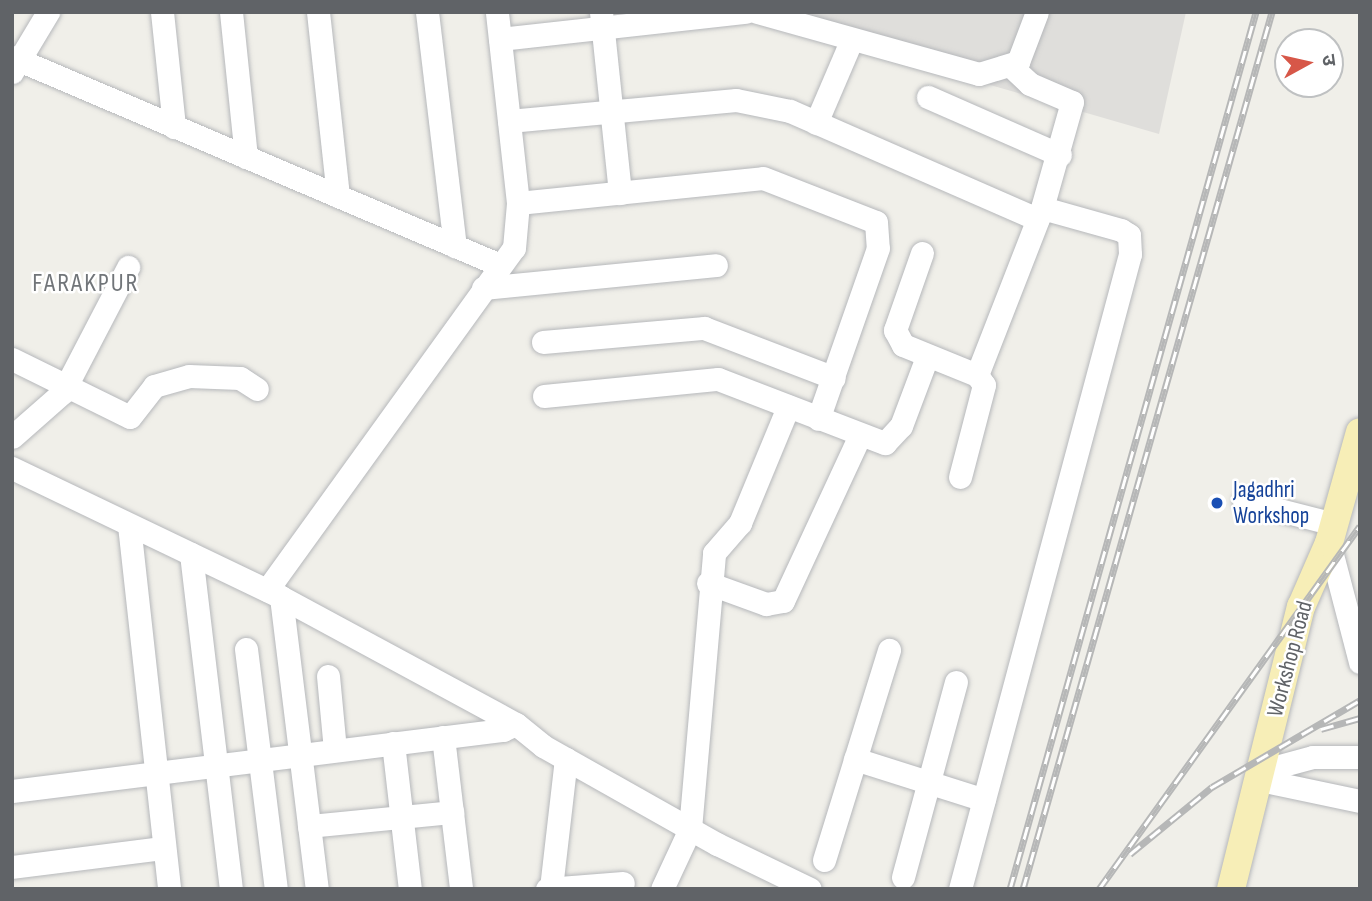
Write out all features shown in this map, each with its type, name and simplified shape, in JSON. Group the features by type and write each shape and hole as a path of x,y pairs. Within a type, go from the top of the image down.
{"main road":[{"name":"Workshop Road","path":"1231,889 1301,607 1331,534 1360,432"}],"street":[{"path":"48,12 15,63 500,265"},
{"path":"162,12 174,127"},
{"path":"231,12 246,157"},
{"path":"318,12 338,196"},
{"path":"427,12 455,246"},
{"path":"317,889 300,754 274,594 483,288 514,248 518,203 497,12"},
{"path":"500,39 602,22 746,12"},
{"path":"757,12 979,74 1012,67"},
{"path":"1012,67 1037,12"},
{"path":"602,22 620,193"},
{"path":"816,123 852,38"},
{"path":"960,477 983,393 977,375 1040,214 1060,155 1072,102 1030,84 1012,67"},
{"path":"928,97 1060,155"},
{"path":"509,121 736,100 816,123 1040,214 1121,230 1131,242 960,889"},
{"path":"518,203 763,178 876,222 878,248 818,419"},
{"path":"922,253 895,330 903,345 927,357 977,375"},
{"path":"483,288 716,265"},
{"path":"12,437 66,386 128,267"},
{"path":"544,342 704,328 834,378"},
{"path":"544,396 698,378 736,384 818,419 885,443 894,439 927,357"},
{"path":"12,359 130,417 154,386 189,376 240,378 257,389"},
{"path":"662,889 690,829 708,583 714,553 740,523 788,407"},
{"path":"708,583 766,604 783,601 860,435"},
{"path":"12,468 274,594 516,723 566,759 690,829 810,889"},
{"path":"1244,501 1331,534 1360,663"},
{"path":"129,524 169,889"},
{"path":"191,554 231,889"},
{"path":"246,649 276,889"},
{"path":"824,860 889,650"},
{"path":"328,676 335,750"},
{"path":"903,877 956,682"},
{"path":"12,791 443,737 516,723"},
{"path":"443,737 452,812 455,888"},
{"path":"393,743 410,889"},
{"path":"1260,776 1313,757 1360,757"},
{"path":"566,759 549,889 622,883"},
{"path":"855,759 984,800"},
{"path":"1260,776 1360,801"},
{"path":"309,826 452,812"},
{"path":"12,867 163,848"}],"shaded area":[{"path":"739,12 1186,12 1159,134"}],"railway":[{"path":"1010,889 1256,12"},
{"path":"1023,889 1272,12"},
{"path":"1099,889 1360,526"},
{"path":"1130,854 1212,787 1360,700"},
{"path":"1321,729 1360,718"}],"place":[{"name":"Jagadhri Workshop","path":"1217,503"}],"district":[{"name":"FARAKPUR","path":"86,284"}]}
